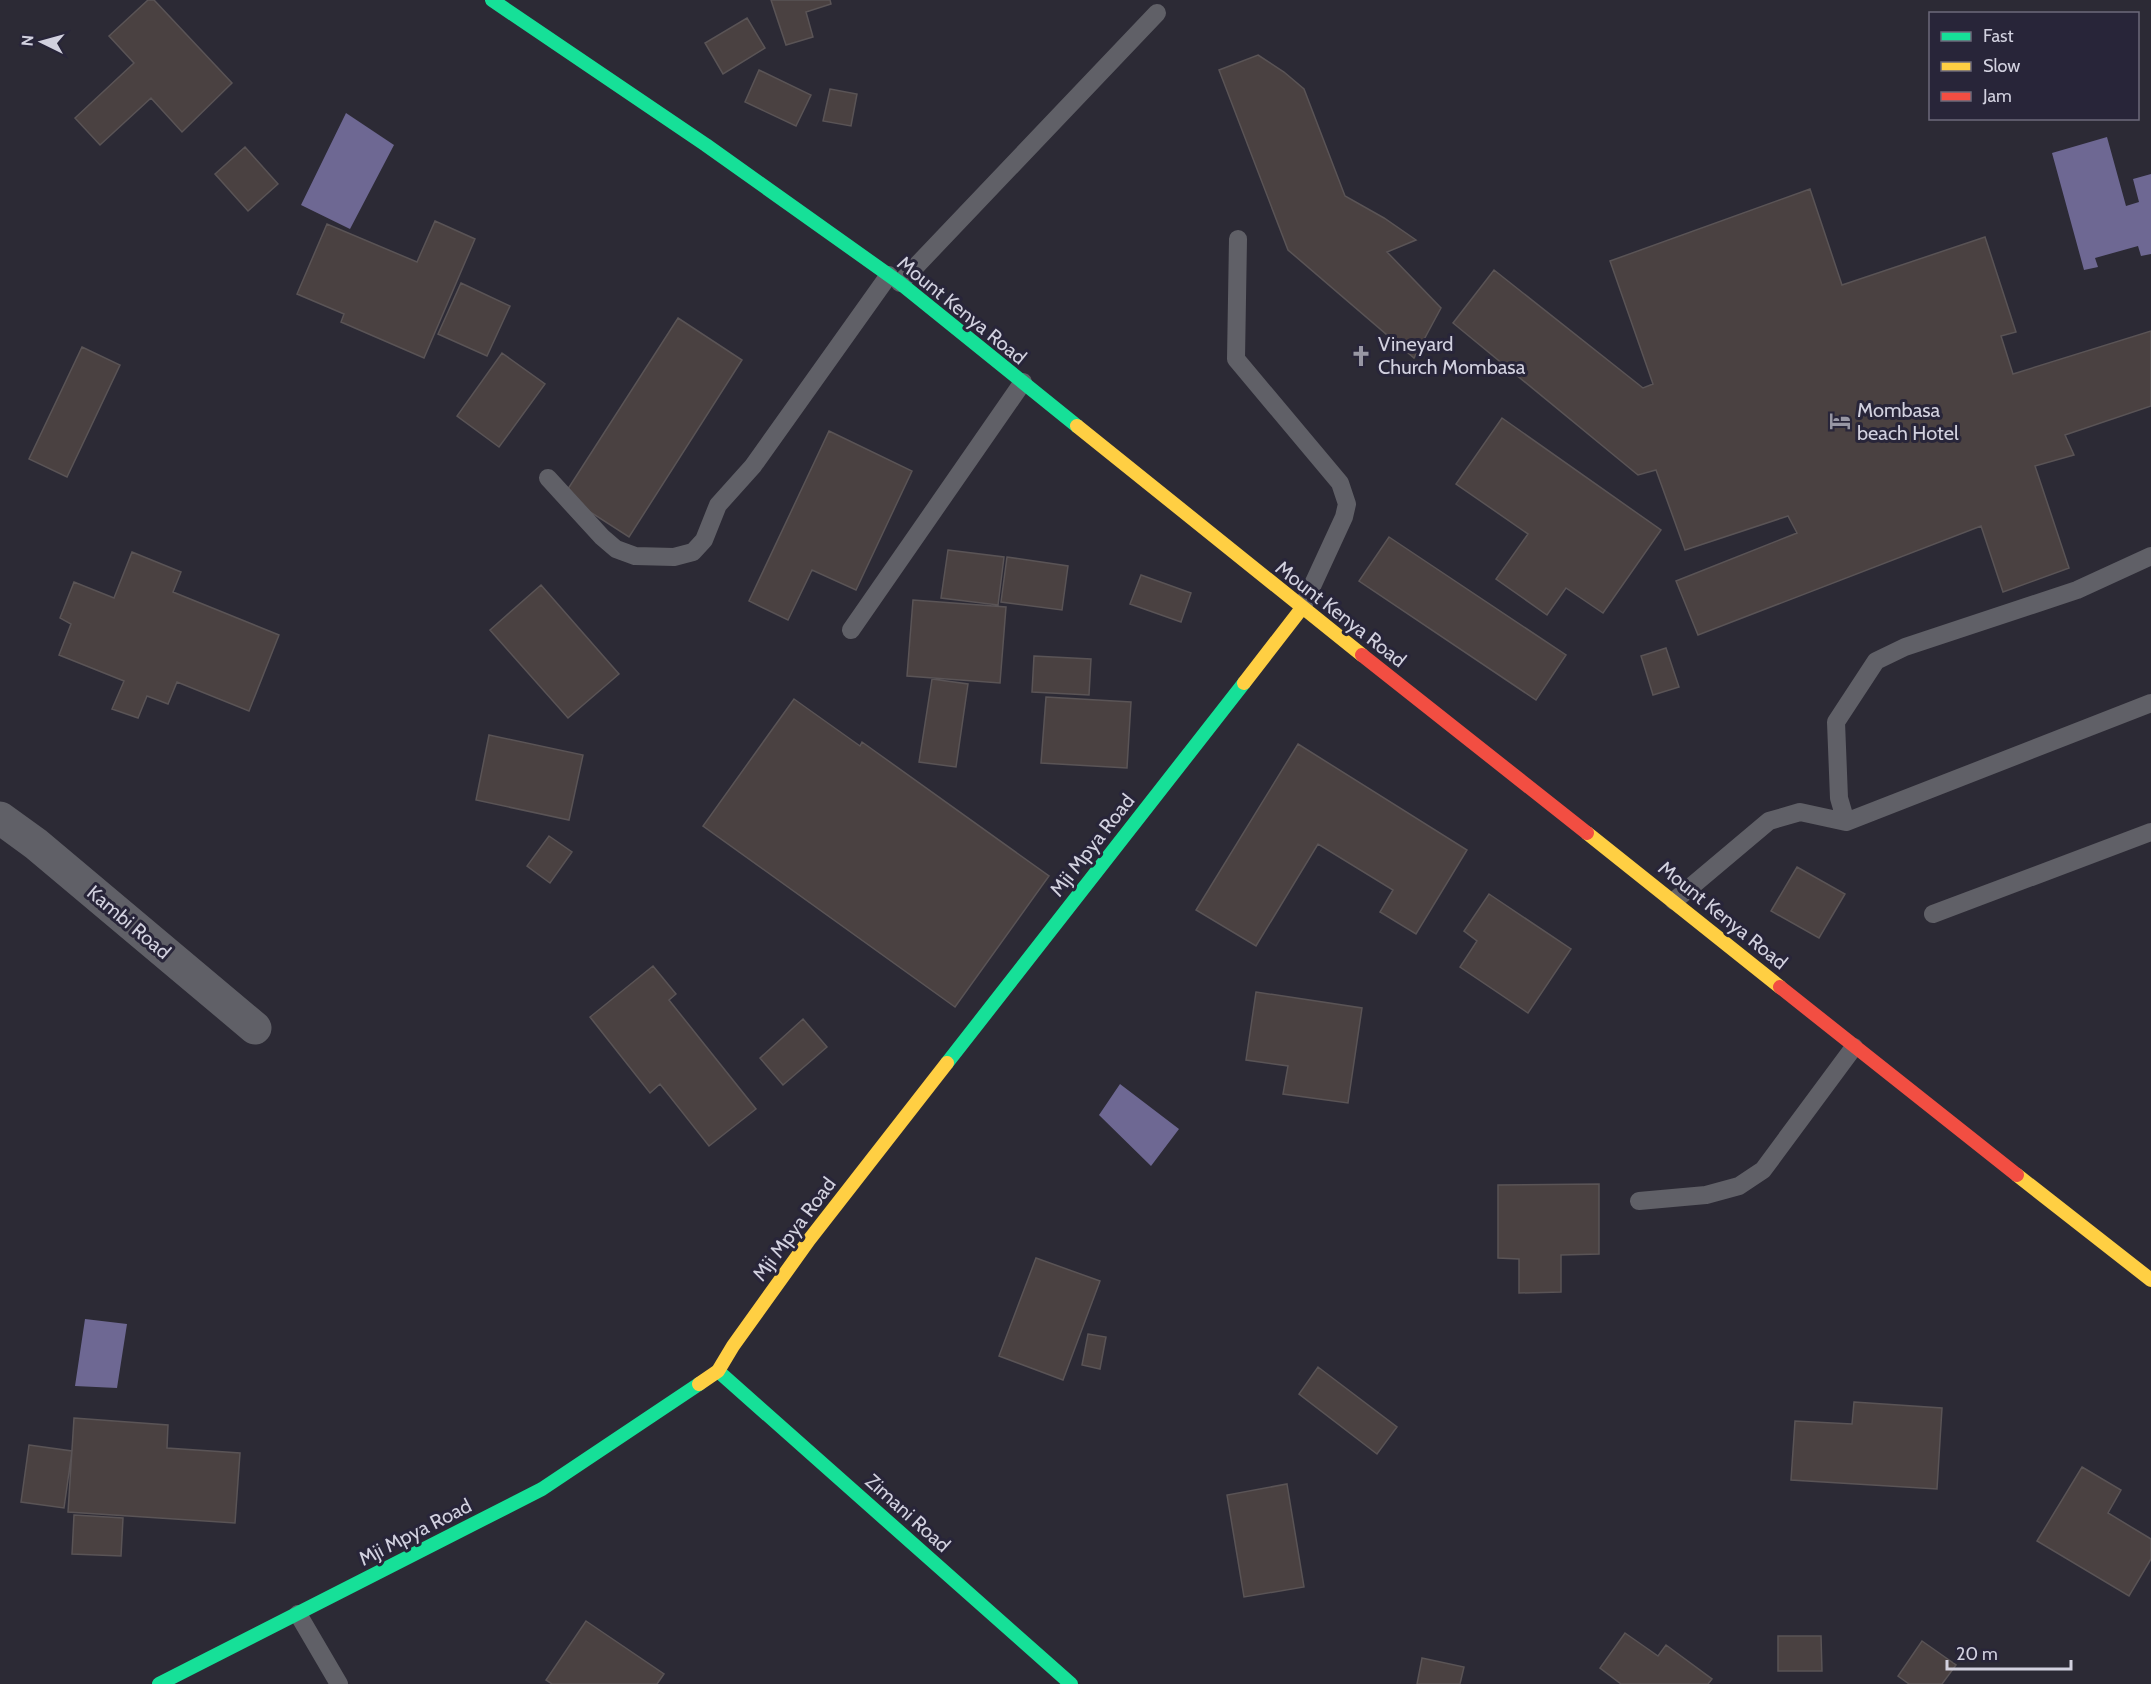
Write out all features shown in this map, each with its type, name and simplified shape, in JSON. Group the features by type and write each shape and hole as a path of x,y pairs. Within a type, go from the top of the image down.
{"main road":[{"name":"Mount Kenya Road","path":"492,0 706,145 895,279 1302,608 2151,1280"},
{"name":"Mji Mpya Road","path":"159,1684 542,1489 718,1371 809,1240 1302,608"},
{"name":"Zimani Road","path":"718,1371 1071,1684"}],"street":[{"name":"Kambi Road","path":"0,818 36,844 255,1028"}],"lane":[{"path":"548,478 602,537 616,549 645,556 674,557 693,552 704,540 718,505 753,466 895,279 1157,13"},
{"path":"1238,239 1236,359 1340,483 1347,504 1344,518 1302,608"},
{"path":"851,630 1023,382"},
{"path":"1846,822 1839,798 1836,722 1876,661 1905,647 2077,590 2151,556"},
{"path":"1674,901 1769,821 1800,812 1846,822 2151,703"},
{"path":"1933,914 2151,832"},
{"path":"1639,1201 1706,1195 1739,1186 1762,1170 1854,1047"},
{"path":"298,1614 339,1684"}],"shaded area":[{"path":"346,113 394,145 350,229 301,205"},
{"path":"2107,137 2126,206 2139,202 2133,179 2151,174 2151,254 2141,256 2138,246 2095,258 2098,267 2084,270 2052,153"},
{"path":"1120,1084 1179,1129 1151,1166 1099,1115"},
{"path":"85,1319 127,1324 117,1388 75,1386"}],"building":[{"path":"148,0 154,0 232,83 182,132 151,98 100,145 75,118 134,63 109,36"},
{"path":"771,0 830,0 831,4 806,12 813,37 786,45"},
{"path":"747,18 765,48 723,74 705,43"},
{"path":"1258,55 1304,89 1345,196 1384,218 1416,240 1387,252 1441,308 1414,358 1288,250 1219,70"},
{"path":"759,70 811,95 796,126 745,102"},
{"path":"830,89 857,94 851,126 823,121"},
{"path":"245,147 278,184 248,211 215,174"},
{"name":"Mombasa beach Hotel","path":"1810,189 1842,285 1985,237 2016,332 2001,336 2013,374 2151,331 2151,406 2065,435 2074,455 2035,466 2069,568 2003,592 1981,526 1698,635 1676,581 1797,533 1788,516 1685,550 1656,470 1638,475 1453,323 1494,270 1643,388 1653,384 1610,261"},
{"path":"435,221 475,239 424,358 341,322 344,314 297,294 327,224 417,262"},
{"path":"461,283 510,306 487,356 438,334"},
{"path":"678,318 742,360 629,537 564,495"},
{"path":"82,347 120,365 67,477 29,459"},
{"path":"502,353 545,384 499,447 457,416"},
{"path":"1502,418 1661,530 1603,613 1566,588 1547,615 1496,579 1528,534 1456,484"},
{"path":"829,431 912,471 856,590 812,570 788,620 749,601"},
{"path":"1389,537 1566,655 1536,700 1359,581"},
{"path":"948,550 1004,557 998,605 941,598"},
{"path":"132,552 181,572 173,592 279,635 249,711 177,682 168,704 147,696 138,718 112,709 124,681 59,655 71,624 60,618 74,582 114,598"},
{"path":"1007,557 1068,566 1062,610 1001,602"},
{"path":"1141,575 1191,593 1181,622 1130,604"},
{"path":"541,585 619,674 568,718 490,630"},
{"path":"913,600 1006,607 1000,683 907,676"},
{"path":"1666,648 1679,687 1653,695 1641,656"},
{"path":"1034,656 1091,659 1089,695 1032,692"},
{"path":"932,679 968,684 956,767 919,762"},
{"path":"1046,697 1131,702 1127,768 1041,763"},
{"path":"794,699 860,746 862,742 1049,876 955,1007 703,826"},
{"path":"489,735 583,755 569,820 476,800"},
{"path":"1298,744 1467,850 1416,934 1380,912 1393,890 1318,844 1256,946 1196,910"},
{"path":"549,836 572,852 550,883 527,866"},
{"path":"1797,867 1845,894 1819,938 1771,911"},
{"path":"1489,894 1571,949 1528,1013 1460,967 1477,941 1464,931"},
{"path":"653,966 676,994 669,1000 756,1109 709,1146 660,1084 650,1093 590,1017"},
{"path":"1256,992 1362,1008 1348,1103 1283,1094 1288,1066 1246,1060"},
{"path":"803,1019 827,1047 783,1085 760,1058"},
{"path":"1599,1184 1599,1254 1561,1255 1561,1292 1519,1293 1519,1259 1498,1258 1498,1185"},
{"path":"1036,1258 1100,1281 1063,1380 999,1356"},
{"path":"1088,1334 1106,1337 1100,1369 1082,1365"},
{"path":"1318,1367 1397,1427 1377,1454 1299,1394"},
{"path":"1854,1402 1942,1408 1937,1489 1791,1480 1795,1421 1852,1424"},
{"path":"74,1418 168,1425 167,1448 240,1453 235,1523 68,1512"},
{"path":"29,1445 72,1451 64,1508 21,1502"},
{"path":"2082,1467 2121,1490 2108,1513 2151,1539 2151,1559 2129,1596 2037,1541"},
{"path":"1287,1484 1304,1587 1244,1597 1227,1495"},
{"path":"74,1515 123,1518 121,1556 72,1554"},
{"path":"586,1621 664,1674 657,1684 552,1684 546,1680"},
{"path":"1625,1633 1658,1656 1666,1645 1712,1679 1708,1684 1621,1684 1600,1668"},
{"path":"1778,1636 1821,1636 1822,1671 1778,1671"},
{"path":"1922,1641 1956,1665 1942,1684 1909,1684 1898,1676"},
{"path":"1422,1658 1464,1667 1460,1684 1417,1684"}],"traffic: fast":[{"path":"492,0 706,145 900,283 1077,426"},
{"path":"947,1063 1244,683"},
{"path":"718,1371 1071,1684"},
{"path":"159,1684 542,1489 699,1384"}],"traffic: slow":[{"path":"1077,426 1362,655"},
{"path":"1244,683 1302,608"},
{"path":"1587,833 1780,987"},
{"path":"699,1384 718,1371 733,1346 809,1240 947,1063"},
{"path":"2017,1175 2151,1280"}],"traffic: jam":[{"path":"1362,655 1587,833"},
{"path":"1780,987 2017,1175"}],"place":[{"name":"Vineyard Church Mombasa","path":"1361,356"},
{"name":"Mombasa beach Hotel","path":"1840,421"}]}
